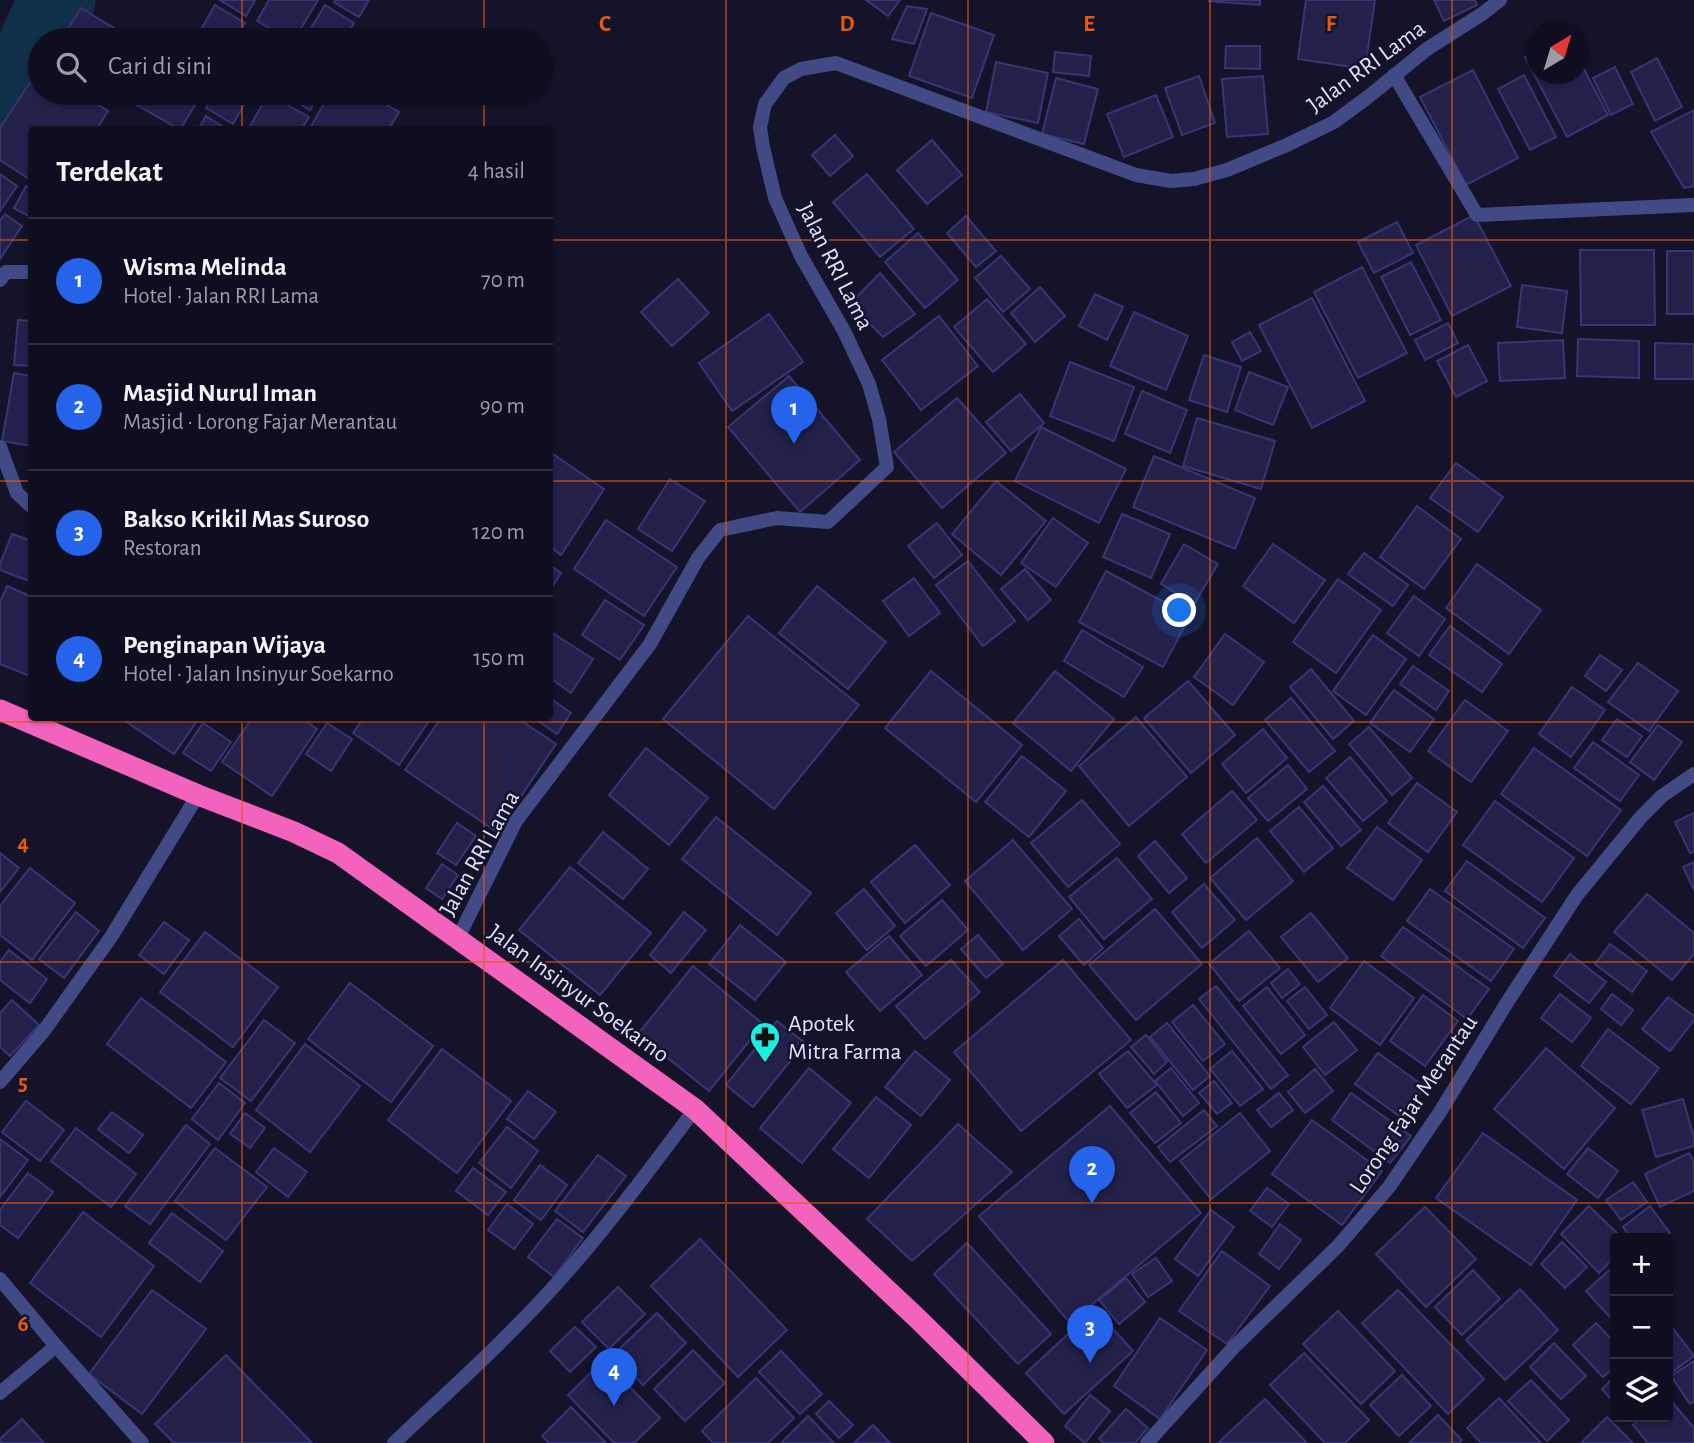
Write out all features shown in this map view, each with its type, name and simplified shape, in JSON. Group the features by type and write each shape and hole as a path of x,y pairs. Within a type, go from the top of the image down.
{"highway":[{"name":"Jalan Insinyur Soekarno","path":"0,710 28,718"},
{"name":"Jalan Insinyur Soekarno","path":"44,722 198,795 294,832 338,853 458,938 695,1109 918,1319 1044,1443"}],"street":[{"name":"Jalan RRI Lama","path":"458,938 516,821 650,644 698,558 720,530 777,517 828,522 887,467 879,419 869,384 844,331 801,256 775,198 760,127 765,104 784,78 802,69 836,63 1136,175 1171,181 1194,179 1227,170 1334,122 1427,49 1500,0"},
{"path":"1394,75 1477,215 1694,205"},
{"path":"0,281 6,272 28,272"},
{"path":"0,447 17,493 28,503"},
{"name":"Lorong Fajar Merantau","path":"1147,1443 1234,1347 1338,1245 1389,1187 1440,1112 1577,895 1641,817 1662,796 1694,774"},
{"path":"0,1082 43,1032 111,937 198,795"},
{"path":"394,1443 564,1275 617,1212 695,1109"},
{"path":"0,1279 142,1443"},
{"path":"0,1394 56,1346"}],"building":[{"path":"220,0 255,0 246,16"},
{"path":"269,0 318,0 301,28 269,28 257,21"},
{"path":"369,0 359,17 334,2"},
{"path":"866,0 900,0 888,16"},
{"path":"1260,0 1260,5 1209,1"},
{"path":"1306,0 1375,0 1365,69 1298,59"},
{"path":"1434,0 1475,0 1477,5 1444,21"},
{"path":"215,5 245,23 242,28 202,28"},
{"path":"325,5 354,23 351,28 311,28"},
{"path":"907,6 927,9 914,44 892,39"},
{"path":"81,8 114,28 68,28"},
{"path":"931,13 994,35 972,98 909,76"},
{"path":"1226,46 1260,46 1260,69 1225,68"},
{"path":"1055,52 1091,56 1089,76 1053,72"},
{"path":"1657,58 1682,107 1655,121 1631,72"},
{"path":"996,62 1048,73 1038,123 986,112"},
{"path":"1615,67 1633,104 1611,115 1593,78"},
{"path":"1473,70 1518,158 1466,185 1420,97"},
{"path":"1524,75 1526,84 1529,84 1556,137 1530,150 1498,89"},
{"path":"1199,76 1215,123 1182,135 1165,88"},
{"path":"1263,76 1268,134 1227,137 1222,79"},
{"path":"1056,78 1098,89 1084,144 1042,134"},
{"path":"1589,79 1608,115 1567,137 1539,84 1589,84"},
{"path":"28,85 28,105 99,105 108,111 99,126 28,126 28,178 0,160 0,128"},
{"path":"1156,95 1173,137 1124,157 1107,114"},
{"path":"137,105 195,105 182,126 173,126"},
{"path":"208,105 244,105 233,124 206,108"},
{"path":"262,105 288,105 309,117 303,126 250,126"},
{"path":"323,105 387,105 399,112 390,126 311,126"},
{"path":"1694,110 1694,186 1684,188 1651,132"},
{"path":"206,116 222,126 200,126"},
{"path":"835,135 853,156 830,176 812,155"},
{"path":"932,140 962,175 927,204 897,170"},
{"path":"0,174 17,186 0,211"},
{"path":"867,174 914,229 880,257 833,202"},
{"path":"26,186 28,187 28,216 14,208"},
{"path":"5,214 22,226 0,259 0,221"},
{"path":"1474,215 1511,286 1452,316 1416,245"},
{"path":"966,216 996,251 976,267 947,233"},
{"path":"1397,222 1413,253 1374,273 1358,242"},
{"path":"918,233 958,280 925,308 885,262"},
{"path":"1580,250 1654,250 1655,325 1581,325"},
{"path":"1667,251 1694,251 1694,314 1667,314"},
{"path":"1001,256 1030,289 1003,312 975,278"},
{"path":"1411,262 1441,320 1410,335 1381,277"},
{"path":"1362,267 1407,353 1358,378 1314,292"},
{"path":"880,273 915,314 883,337 850,304"},
{"path":"678,279 709,313 672,346 641,312"},
{"path":"1522,285 1567,291 1562,333 1517,327"},
{"path":"1040,287 1065,316 1035,342 1011,313"},
{"path":"1095,294 1123,307 1107,340 1079,326"},
{"path":"1312,298 1365,401 1312,428 1259,325"},
{"path":"987,299 1026,344 993,372 954,327"},
{"path":"1134,312 1188,336 1166,390 1110,366"},
{"path":"769,314 803,362 732,411 699,363"},
{"path":"939,316 978,366 921,410 882,360"},
{"path":"18,320 28,321 28,366 14,365"},
{"path":"1448,323 1458,343 1425,360 1415,340"},
{"path":"1250,332 1261,351 1242,361 1232,342"},
{"path":"1578,339 1639,341 1639,378 1577,376"},
{"path":"1563,340 1565,378 1500,381 1498,343"},
{"path":"1655,343 1694,344 1694,379 1655,379"},
{"path":"1468,345 1487,381 1456,397 1437,361"},
{"path":"1204,355 1241,367 1227,412 1189,400"},
{"path":"1070,362 1134,387 1114,441 1050,416"},
{"path":"1249,372 1288,387 1273,425 1235,410"},
{"path":"14,373 28,375 28,445 2,441"},
{"path":"789,376 860,460 800,512 728,427"},
{"path":"1142,391 1187,410 1170,453 1125,434"},
{"path":"1020,394 1044,423 1011,451 986,422"},
{"path":"957,398 1006,453 942,508 894,452"},
{"path":"1197,418 1275,441 1261,489 1183,466"},
{"path":"1041,427 1126,469 1099,523 1015,481"},
{"path":"553,454 604,489 561,555 553,549"},
{"path":"1154,456 1255,498 1235,549 1133,507"},
{"path":"1456,463 1503,497 1478,532 1430,498"},
{"path":"670,479 705,501 672,551 638,529"},
{"path":"996,481 1046,521 1001,575 952,534"},
{"path":"1417,506 1461,539 1424,589 1380,557"},
{"path":"1122,514 1170,534 1151,578 1103,557"},
{"path":"1053,518 1088,543 1056,587 1021,563"},
{"path":"606,520 677,567 644,616 574,569"},
{"path":"937,523 962,555 934,578 908,546"},
{"path":"12,534 28,540 28,580 0,570"},
{"path":"1184,544 1218,564 1194,604 1161,584"},
{"path":"1273,544 1325,580 1294,623 1243,586"},
{"path":"1364,553 1408,585 1393,606 1348,574"},
{"path":"968,561 1015,621 983,646 936,585"},
{"path":"1477,564 1541,610 1509,654 1446,608"},
{"path":"553,567 561,573 553,585"},
{"path":"1025,569 1051,600 1028,620 1001,589"},
{"path":"1106,571 1190,616 1163,667 1079,622"},
{"path":"914,578 940,613 909,636 883,601"},
{"path":"1338,579 1381,610 1336,673 1293,642"},
{"path":"7,586 28,595 28,675 0,664 0,602"},
{"path":"817,586 886,642 848,689 779,633"},
{"path":"1414,596 1445,619 1419,656 1387,633"},
{"path":"605,600 644,625 620,660 582,635"},
{"path":"748,616 859,705 774,809 663,719"},
{"path":"1450,626 1502,664 1482,692 1429,655"},
{"path":"1082,630 1143,667 1124,697 1064,661"},
{"path":"553,633 593,659 571,693 553,680"},
{"path":"1225,634 1264,662 1233,705 1194,677"},
{"path":"1373,635 1406,659 1366,715 1333,691"},
{"path":"1600,655 1622,670 1606,691 1585,676"},
{"path":"1638,663 1678,691 1649,731 1608,702"},
{"path":"1413,666 1449,691 1436,710 1400,684"},
{"path":"1311,669 1354,721 1333,739 1290,687"},
{"path":"931,671 1022,745 976,802 885,728"},
{"path":"1055,671 1114,719 1071,771 1013,723"},
{"path":"1188,681 1235,735 1191,773 1144,718"},
{"path":"1572,687 1605,710 1571,757 1539,734"},
{"path":"1394,690 1434,719 1410,752 1370,723"},
{"path":"1291,698 1335,751 1309,772 1265,720"},
{"path":"553,700 571,713 557,734 538,721 553,721"},
{"path":"1465,700 1508,731 1471,782 1428,751"},
{"path":"1136,717 1187,777 1129,826 1079,766"},
{"path":"1617,719 1642,736 1627,757 1602,740"},
{"path":"125,721 197,721 174,754"},
{"path":"250,721 305,721 317,729 272,796 222,762"},
{"path":"361,721 429,721 399,765 353,733"},
{"path":"439,721 522,721 556,744 497,832 405,770"},
{"path":"203,723 231,742 211,771 183,753"},
{"path":"327,723 352,739 331,771 306,754"},
{"path":"1658,725 1682,742 1654,780 1630,762"},
{"path":"1369,727 1412,778 1392,795 1349,744"},
{"path":"1263,729 1287,758 1246,793 1222,764"},
{"path":"1593,742 1639,775 1620,801 1574,768"},
{"path":"646,748 708,798 669,845 609,795"},
{"path":"1534,748 1621,810 1587,856 1501,794"},
{"path":"1022,756 1066,791 1029,837 985,802"},
{"path":"1350,757 1387,801 1363,821 1326,778"},
{"path":"1288,765 1307,789 1268,821 1248,798"},
{"path":"1417,783 1457,812 1428,852 1388,823"},
{"path":"1323,786 1361,830 1341,846 1304,802"},
{"path":"1232,791 1257,820 1206,863 1182,834"},
{"path":"1082,800 1120,844 1068,887 1031,843"},
{"path":"1495,801 1574,858 1542,902 1463,845"},
{"path":"1299,807 1333,848 1304,872 1270,831"},
{"path":"1694,813 1694,852 1690,853 1675,822"},
{"path":"716,817 811,893 777,935 682,859"},
{"path":"457,823 476,836 456,865 437,853"},
{"path":"1377,827 1422,860 1393,900 1347,868"},
{"path":"603,832 648,869 623,899 578,863"},
{"path":"1257,838 1293,881 1246,920 1210,878"},
{"path":"1013,840 1072,909 1023,950 965,881"},
{"path":"1155,841 1187,878 1169,893 1138,856"},
{"path":"915,845 950,885 905,923 871,882"},
{"path":"0,853 19,868 0,892"},
{"path":"1117,858 1152,899 1104,939 1069,897"},
{"path":"1467,861 1545,918 1523,948 1445,891"},
{"path":"1694,862 1694,890 1683,867"},
{"path":"442,864 458,875 442,899 426,888"},
{"path":"570,867 651,933 600,995 519,930"},
{"path":"30,868 75,903 32,960 0,935 0,906"},
{"path":"1204,884 1235,920 1202,948 1172,912"},
{"path":"864,889 895,926 867,950 836,913"},
{"path":"1430,889 1514,949 1491,981 1407,921"},
{"path":"1647,894 1694,933 1694,954 1672,980 1614,932"},
{"path":"942,900 968,930 926,966 900,936"},
{"path":"1155,909 1202,964 1136,1020 1089,965"},
{"path":"76,912 99,931 64,978 39,959"},
{"path":"684,912 706,930 671,973 650,955"},
{"path":"1311,913 1348,958 1318,982 1281,937"},
{"path":"1079,919 1103,948 1084,965 1059,936"},
{"path":"164,922 189,940 164,974 139,955"},
{"path":"740,925 786,962 755,1000 709,964"},
{"path":"1403,927 1489,989 1467,1019 1381,956"},
{"path":"1249,931 1280,968 1239,1001 1209,964"},
{"path":"205,932 278,987 233,1047 160,992"},
{"path":"978,935 1003,964 986,978 961,949"},
{"path":"889,936 922,975 880,1011 846,972"},
{"path":"1610,944 1647,971 1632,992 1595,964"},
{"path":"9,950 47,979 30,1003 0,980 0,962"},
{"path":"1570,954 1606,982 1589,1003 1554,976"},
{"path":"951,960 980,992 925,1039 896,1006"},
{"path":"1063,960 1131,1040 1021,1131 954,1052"},
{"path":"1364,961 1414,998 1380,1045 1330,1008"},
{"path":"693,966 763,1024 709,1091 638,1034"},
{"path":"1288,969 1300,984 1282,998 1271,983"},
{"path":"350,983 433,1046 391,1102 308,1039"},
{"path":"1216,986 1288,1075 1271,1089 1199,999"},
{"path":"1267,987 1305,1035 1281,1054 1243,1006"},
{"path":"1305,987 1327,1015 1309,1029 1287,1001"},
{"path":"1560,994 1591,1018 1572,1042 1541,1018"},
{"path":"1612,994 1633,1010 1621,1025 1601,1009"},
{"path":"1423,995 1458,1021 1425,1066 1390,1041"},
{"path":"1668,997 1694,1016 1694,1020 1670,1051 1642,1029"},
{"path":"141,998 226,1062 191,1108 107,1044"},
{"path":"12,1000 39,1025 10,1056 0,1047 0,1013"},
{"path":"1193,1005 1225,1044 1203,1061 1172,1022"},
{"path":"264,1020 295,1043 251,1101 220,1078"},
{"name":"Apotek Mitra Farma","path":"777,1021 805,1043 753,1107 726,1085"},
{"path":"1334,1022 1357,1050 1325,1075 1303,1047"},
{"path":"1167,1023 1210,1076 1193,1090 1150,1037"},
{"path":"1608,1029 1659,1068 1631,1104 1581,1066"},
{"path":"1146,1035 1167,1062 1154,1074 1131,1047"},
{"path":"305,1044 360,1086 310,1152 256,1110"},
{"path":"1546,1048 1615,1108 1564,1169 1494,1109"},
{"path":"442,1049 511,1101 457,1173 388,1120"},
{"path":"915,1051 950,1080 921,1116 885,1087"},
{"path":"1128,1051 1157,1085 1127,1108 1099,1074"},
{"path":"1232,1051 1263,1089 1240,1106 1210,1069"},
{"path":"1378,1053 1425,1087 1402,1118 1355,1084"},
{"path":"809,1068 851,1103 802,1163 760,1128"},
{"path":"1171,1068 1199,1103 1183,1116 1155,1081"},
{"path":"1315,1069 1333,1091 1305,1113 1288,1092"},
{"path":"1214,1081 1232,1103 1217,1114 1199,1093"},
{"path":"219,1083 245,1103 218,1140 192,1119"},
{"path":"528,1091 556,1112 534,1139 507,1119"},
{"path":"1156,1092 1181,1123 1155,1143 1130,1113"},
{"path":"1279,1093 1293,1110 1271,1127 1257,1110"},
{"path":"1351,1093 1411,1136 1390,1163 1332,1120"},
{"path":"876,1097 911,1125 869,1178 833,1149"},
{"path":"1683,1099 1694,1146 1656,1157 1642,1110"},
{"path":"26,1101 64,1130 40,1161 2,1132"},
{"path":"1110,1106 1201,1213 1070,1323 979,1216"},
{"path":"1204,1110 1217,1126 1170,1162 1158,1147"},
{"path":"112,1112 143,1135 129,1153 98,1129"},
{"path":"245,1113 265,1128 250,1148 230,1134"},
{"path":"1240,1113 1270,1151 1211,1199 1180,1161"},
{"path":"1312,1120 1382,1171 1342,1225 1272,1174"},
{"path":"958,1124 1012,1172 912,1261 867,1219"},
{"path":"186,1125 210,1144 150,1224 125,1206"},
{"path":"507,1127 538,1151 511,1188 479,1163"},
{"path":"76,1128 136,1174 111,1207 51,1161"},
{"path":"1483,1133 1577,1200 1531,1265 1436,1198"},
{"path":"0,1139 28,1160 0,1197"},
{"path":"215,1148 267,1187 226,1240 175,1201"},
{"path":"274,1148 307,1172 288,1197 256,1172"},
{"path":"1588,1148 1618,1171 1598,1198 1567,1174"},
{"path":"1689,1153 1694,1162 1694,1191 1660,1207 1645,1174"},
{"path":"598,1155 626,1176 583,1232 555,1211"},
{"path":"540,1165 567,1185 541,1220 514,1200"},
{"path":"473,1168 506,1192 488,1215 456,1191"},
{"path":"28,1173 53,1192 18,1238 0,1225 0,1210"},
{"path":"1633,1182 1647,1202 1621,1220 1606,1200"},
{"path":"1267,1188 1289,1204 1272,1227 1250,1211"},
{"path":"507,1204 533,1224 514,1249 488,1230"},
{"path":"1589,1206 1617,1233 1610,1233 1610,1261 1599,1273 1561,1234"},
{"path":"1650,1206 1670,1233 1627,1233 1623,1227"},
{"path":"1425,1207 1476,1259 1426,1307 1376,1254"},
{"path":"1211,1210 1234,1227 1198,1276 1175,1259"},
{"path":"83,1212 154,1266 101,1337 30,1283"},
{"path":"172,1213 223,1251 200,1282 149,1243"},
{"path":"557,1219 583,1238 554,1277 528,1257"},
{"path":"1280,1224 1301,1240 1279,1269 1259,1254"},
{"path":"700,1239 787,1330 738,1377 651,1286"},
{"path":"1562,1242 1587,1267 1565,1288 1541,1264"},
{"path":"967,1243 1051,1334 1018,1364 934,1274"},
{"path":"1222,1251 1270,1286 1227,1344 1179,1311"},
{"path":"1156,1258 1172,1281 1148,1297 1132,1274"},
{"path":"1610,1269 1610,1317 1586,1291"},
{"path":"1473,1270 1500,1299 1462,1335 1435,1307"},
{"path":"1126,1278 1145,1302 1119,1324 1099,1300"},
{"path":"618,1287 645,1314 609,1349 582,1322"},
{"path":"1520,1289 1558,1330 1505,1380 1466,1340"},
{"path":"152,1290 206,1329 142,1414 89,1374"},
{"path":"1398,1290 1484,1379 1448,1414 1362,1323"},
{"path":"1095,1309 1133,1351 1064,1414 1026,1373"},
{"path":"1338,1311 1395,1371 1361,1404 1303,1344"},
{"path":"657,1313 686,1343 643,1385 614,1354"},
{"path":"1160,1318 1207,1350 1160,1419 1114,1386"},
{"path":"1596,1323 1610,1338 1610,1371 1603,1377 1573,1345"},
{"path":"575,1327 596,1347 570,1372 550,1351"},
{"path":"1673,1329 1694,1356 1673,1371"},
{"path":"1554,1343 1586,1376 1561,1399 1530,1367"},
{"path":"693,1350 725,1383 685,1421 654,1389"},
{"path":"781,1351 822,1394 800,1414 759,1372"},
{"path":"1304,1353 1369,1420 1345,1443 1325,1443 1270,1385"},
{"path":"226,1355 312,1443 174,1443 155,1424"},
{"path":"604,1360 660,1418 634,1443 614,1443 568,1395"},
{"path":"1694,1361 1694,1401 1690,1404 1673,1379 1673,1375"},
{"path":"1402,1375 1431,1406 1399,1436 1370,1405"},
{"path":"756,1378 794,1418 768,1443 713,1443 702,1431"},
{"path":"1531,1380 1569,1420 1547,1441 1508,1401"},
{"path":"1610,1381 1610,1398 1602,1389"},
{"path":"1090,1395 1110,1411 1085,1443 1065,1426"},
{"path":"1499,1398 1541,1443 1481,1443 1467,1428"},
{"path":"1265,1399 1307,1443 1218,1443"},
{"path":"829,1401 853,1425 839,1438 816,1414"},
{"path":"1673,1403 1694,1428 1694,1443 1648,1443 1633,1425 1637,1422 1673,1422"},
{"path":"571,1407 606,1443 549,1443 542,1436"},
{"path":"1126,1409 1148,1428 1135,1443 1104,1443 1099,1439"},
{"path":"1438,1415 1462,1440 1459,1443 1409,1443"},
{"path":"808,1416 834,1443 781,1443"},
{"path":"1607,1417 1633,1443 1581,1443"},
{"path":"22,1419 44,1443 0,1443 0,1439"},
{"path":"873,1425 890,1443 854,1443"}],"waterway":[{"path":"44,28 57,0"},
{"path":"0,104 28,63"}],"place":[{"name":"Wisma Melinda","path":"794,444"},
{"name":"Apotek Mitra Farma","path":"765,1064"},
{"name":"Masjid Nurul Iman","path":"1092,1204"},
{"name":"Bakso Krikil Mas Suroso","path":"1090,1363"},
{"name":"Penginapan Wijaya","path":"614,1406"}]}
